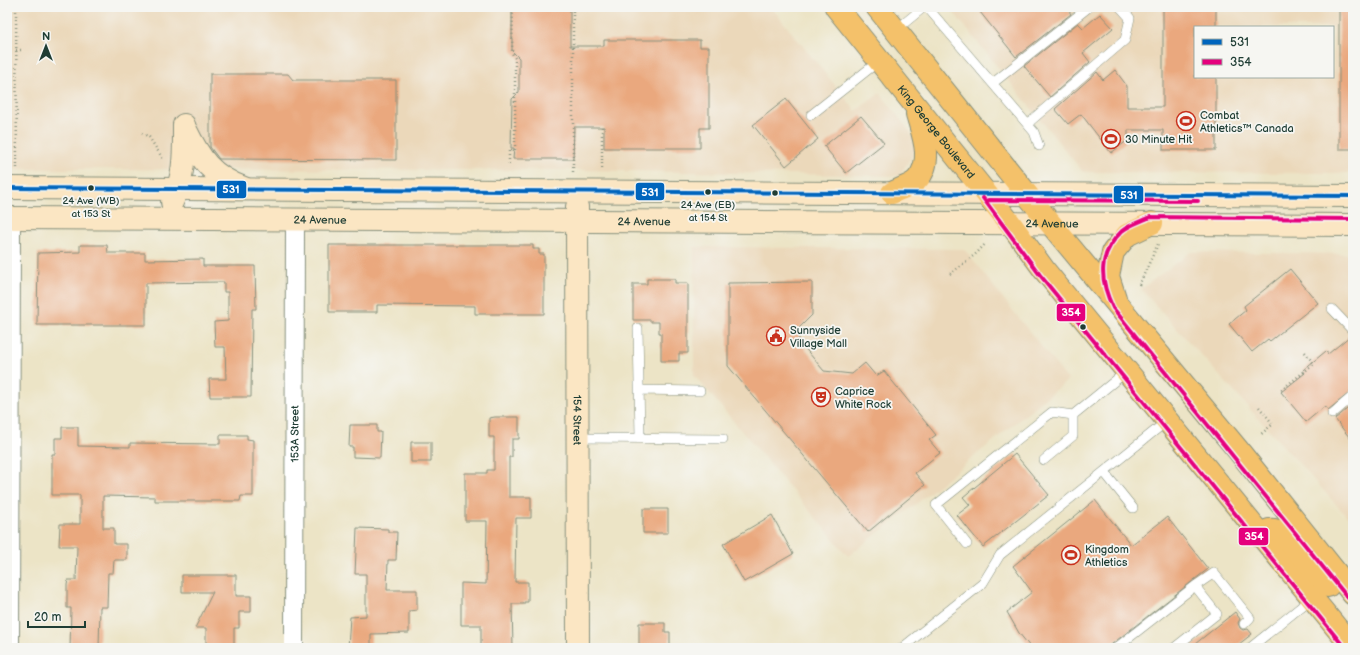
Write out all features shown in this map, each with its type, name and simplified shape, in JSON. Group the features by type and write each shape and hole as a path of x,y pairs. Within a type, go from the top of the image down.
{"main road":[{"name":"King George Boulevard","path":"836,7 988,194 1045,271 1353,648"},
{"path":"877,7 1050,223 1238,450 1353,594"},
{"path":"892,193 916,180 924,166 927,146 914,104"},
{"path":"87,219 149,204 172,203 184,169 184,125 194,147 207,165 226,181 247,189"},
{"path":"7,188 247,189 575,184 892,193 1353,196"},
{"name":"154 Street","path":"575,184 577,221 578,648"},
{"name":"24 Avenue","path":"9,218 1353,225"},
{"path":"1118,304 1108,276 1113,252 1127,235 1152,223"},
{"path":"1260,534 1267,530 1275,529 1282,533 1332,591 1353,608"}],"street":[{"path":"9,218 10,648"},
{"name":"153A Street","path":"294,648 295,220"}],"lane":[{"path":"896,30 924,7"},
{"path":"927,7 1034,132 1039,146"},
{"path":"993,84 1090,7"},
{"path":"1027,124 1125,40 1130,18 1120,7"},
{"path":"811,115 879,61"},
{"path":"1332,309 1353,331"},
{"path":"638,328 640,438"},
{"path":"968,544 936,505 1052,412 1072,415 1127,371"},
{"path":"639,390 700,391"},
{"path":"1332,414 1353,396"},
{"path":"1044,460 1073,436 1072,415"},
{"path":"902,648 983,583 1000,555 1167,421"},
{"path":"577,438 723,439"},
{"path":"1104,472 1133,508"},
{"path":"1116,648 1195,586 1214,573 1250,618 1244,624"},
{"path":"1174,648 1217,614 1195,586"},
{"path":"1250,648 1312,598"}],"path":[{"path":"16,7 16,163"},
{"path":"509,164 509,150 515,150 515,58 512,53 513,7"},
{"path":"573,7 575,184"},
{"path":"16,50 22,50"},
{"path":"602,127 602,170"},
{"path":"142,133 149,137 166,163"},
{"path":"950,274 977,253 988,241"},
{"path":"1139,285 1158,244"},
{"path":"1281,390 1314,364 1304,351"},
{"path":"1259,407 1273,424 1260,434"}],"shaded area":[{"path":"7,7 771,7 856,111 880,93 911,133 916,150 899,176 578,170 7,169"},
{"path":"949,7 1353,7 1353,173 1083,172"},
{"path":"694,247 964,249 1068,380 916,504 848,556 694,375"},
{"path":"1191,252 1353,254 1353,523 1141,289"}],"building":[{"path":"512,7 570,7 570,46 604,46 604,40 700,40 700,47 709,47 709,128 700,128 700,148 604,148 604,127 574,127 573,159 513,159 514,148 511,148 512,99 519,92 519,58 512,51"},
{"path":"976,7 1066,7 1071,14 1016,57"},
{"path":"1163,7 1216,7 1216,26 1194,26 1194,78 1216,78 1216,150 1163,150 1163,130 1128,130 1128,140 1111,153 1081,114 1068,124 1055,109 1097,72 1103,80 1115,70 1127,86 1127,107 1163,107"},
{"path":"1339,7 1353,7 1353,149 1339,149"},
{"path":"1100,14 1113,28 1083,53 1090,62 1050,97 1024,66 1078,23 1083,28"},
{"path":"210,74 288,74 293,80 396,80 396,160 219,159 210,147"},
{"path":"786,99 818,139 786,166 753,125"},
{"path":"861,116 884,143 846,173 824,146"},
{"path":"80,245 107,245 108,253 145,253 145,260 203,259 203,266 255,266 256,309 252,309 251,397 210,397 209,379 226,379 225,347 215,347 214,322 228,321 228,292 224,292 224,282 146,283 146,325 37,325 38,253 80,252"},
{"path":"329,245 533,245 533,249 539,249 539,254 544,254 544,314 475,314 475,306 377,305 377,312 329,312"},
{"path":"1290,269 1318,303 1270,341 1268,339 1252,352 1229,324 1246,310 1244,306"},
{"path":"647,279 675,279 675,283 688,283 688,353 679,353 679,361 661,361 661,333 659,333 659,322 651,322 651,320 633,320 633,284 647,284"},
{"path":"812,282 812,315 799,328 799,341 824,371 852,374 865,363 876,376 884,371 936,435 929,440 940,453 915,473 925,485 868,532 728,366 728,283"},
{"path":"1350,336 1353,337 1353,390 1328,410 1325,406 1306,422 1281,392 1305,373 1303,370 1326,351 1328,354"},
{"path":"1353,404 1353,442 1335,419"},
{"path":"519,417 519,439 512,439 512,457 509,457 509,497 531,497 531,518 516,518 515,582 528,582 528,602 524,602 524,604 512,604 513,648 481,648 481,625 461,625 461,583 486,584 487,521 465,521 465,473 487,473 487,470 494,470 494,437 489,437 489,418"},
{"path":"350,425 377,425 377,432 381,432 380,458 353,457 353,447 349,447"},
{"path":"62,427 78,427 78,446 130,447 130,443 220,444 220,435 247,435 247,439 253,440 253,496 241,496 240,501 155,501 155,497 103,496 103,528 114,528 114,544 127,544 127,560 114,560 113,573 108,573 107,607 100,607 99,648 70,648 71,608 67,608 67,585 68,580 76,580 77,546 59,546 60,524 80,524 80,495 52,495 52,454 55,454 55,438 62,438"},
{"path":"411,442 431,442 431,462 411,462"},
{"path":"1015,454 1049,495 983,547 957,515 970,505 963,497"},
{"path":"1095,500 1131,545 1167,517 1208,569 1107,648 1031,648 1019,633 1007,612 1032,592 1013,566"},
{"path":"643,509 668,509 668,533 643,533"},
{"path":"772,515 793,554 744,582 723,544"},
{"path":"357,528 388,529 388,532 397,532 396,560 388,560 387,590 417,590 417,610 409,611 409,633 371,634 371,648 348,648 350,617 366,616 366,574 355,574"},
{"path":"182,575 236,575 236,596 251,596 251,612 239,612 239,628 234,628 234,648 206,648 206,628 195,628 213,592 182,592"},
{"path":"1235,612 1240,619 1238,623 1240,628 1243,630 1248,629 1252,634 1234,648 1190,648"},
{"path":"639,623 665,623 665,632 670,632 670,648 639,648"}],"transit line":[{"name":"531","path":"7,188 1353,196"},
{"name":"354","path":"983,198 1040,275 1345,648"},
{"name":"354","path":"988,200 1198,201"},
{"name":"354","path":"1348,598 1113,308 1105,287 1103,267 1108,249 1122,231 1150,217 1353,219"}],"place":[{"name":"Combat Athletics™ Canada","path":"1186,121"},
{"name":"30 Minute Hit","path":"1111,139"},
{"name":"24 Ave (WB) at 153 St","path":"91,188"},
{"name":"24 Ave (EB) at 154 St","path":"708,192"},
{"name":"Sunnyside Village Mall","path":"776,336"},
{"name":"Caprice White Rock","path":"821,397"},
{"name":"Kingdom Athletics","path":"1071,555"}]}
